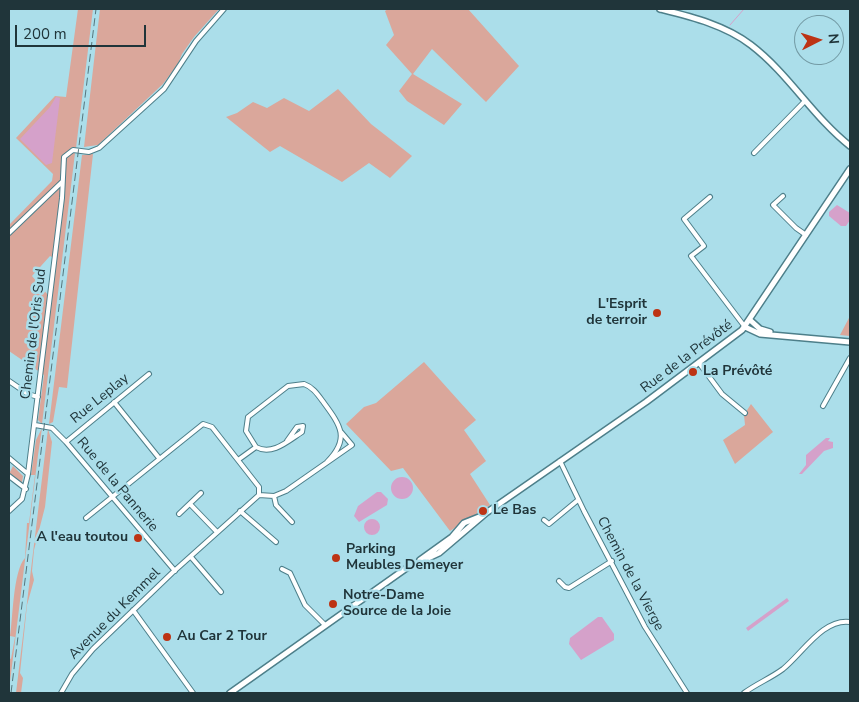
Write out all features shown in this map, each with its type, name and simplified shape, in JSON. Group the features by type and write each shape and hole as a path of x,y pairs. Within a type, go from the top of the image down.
{"street":[{"name":"Chemin de l'Oris Sud","path":"26,489 63,195 62,182 65,155 72,150 91,151 102,146 159,94 174,76 196,41 224,9"},
{"path":"660,9 710,23 742,39 774,67 838,137 850,146"},
{"path":"754,152 805,102"},
{"path":"838,137 850,141"},
{"name":"Rue de la Prévôté","path":"230,693 453,536 466,522 486,513 646,402 745,327 850,169"},
{"path":"9,233 62,182"},
{"path":"783,196 773,205 796,228 806,235"},
{"path":"710,197 684,219 704,246 691,256 745,327 760,334 850,342"},
{"path":"750,320 765,331 798,337"},
{"path":"823,406 850,358"},
{"path":"699,363 722,394 745,413"},
{"name":"Rue Leplay","path":"66,442 149,374"},
{"path":"9,381 28,394 38,397"},
{"path":"287,441 298,426 303,426 302,432 287,441 271,450 256,446 246,431 248,417 288,386 296,383 312,388 335,419 341,432 352,445"},
{"path":"114,402 159,458"},
{"path":"86,518 198,426 205,424 210,426 257,484 259,495 274,496 286,491 357,441"},
{"name":"Rue de la Pannerie","path":"34,425 52,428 66,442 175,570"},
{"path":"327,462 339,447 341,432"},
{"path":"238,460 256,446"},
{"path":"9,458 28,474"},
{"name":"Chemin de la Vierge","path":"560,461 578,500 658,649 687,693"},
{"path":"9,476 26,489 22,499 9,511"},
{"path":"179,514 201,493"},
{"name":"Avenue du Kemmel","path":"61,693 81,661 175,570 259,495"},
{"path":"274,496 276,505 292,522"},
{"path":"544,520 549,524 578,500"},
{"path":"190,504 217,532"},
{"path":"240,510 276,542"},
{"path":"191,557 221,592"},
{"path":"559,582 569,588 612,561"},
{"path":"282,569 293,577 305,605 325,626"},
{"path":"133,610 194,693"},
{"path":"744,693 784,668 828,627 839,622 850,622"}],"shaded area":[{"path":"78,9 93,9 76,148 72,147 70,152 75,153 42,424 38,420 44,375 9,351 9,225 52,181 53,174 16,138 55,96 66,97","holes":["50,256 54,258 48,295 32,276"]},
{"path":"100,9 219,9 194,37 182,54 178,64 163,84 98,145 84,147"},
{"path":"388,9 468,9 519,66 486,102 432,49 413,74 462,104 444,125 407,101 399,91 412,74 386,45 394,35 385,11"},
{"path":"338,89 371,124 412,156 390,178 369,163 342,182 280,146 270,152 226,117 237,113 253,102 267,108 284,98 309,111"},
{"path":"56,97 60,98 52,163 46,165 20,139 50,107"},
{"path":"93,154 67,388 59,387 53,422 49,424 82,155"},
{"path":"837,205 850,213 850,220 846,226 841,226 829,216 829,212"},
{"path":"850,316 850,336 840,335"},
{"path":"424,362 476,420 464,430 486,461 470,474 490,505 450,531 403,468 391,471 346,424 364,407 376,403"},
{"path":"31,372 34,375 33,386 30,386 30,392 21,386"},
{"path":"751,404 773,432 735,464 723,440 745,425 744,415"},
{"path":"42,428 9,690 9,658 11,659 15,637 10,636 14,595 18,573 25,558 27,523 29,523 35,475 31,475 36,440"},
{"path":"48,429 52,442 45,507 34,550 32,571 34,580 27,605 20,673 23,678 21,693 16,693"},
{"path":"826,438 830,438 828,441 833,442 833,448 824,451 802,474 799,474 806,465 806,455"},
{"path":"13,466 23,476 22,483 9,474"},
{"path":"402,477 410,480 413,488 410,496 402,499 394,496 391,488 394,480"},
{"path":"377,492 381,492 388,499 387,505 359,522 354,516 358,506"},
{"path":"372,519 380,527 372,535 364,527"},
{"path":"787,598 789,601 748,631 746,628"},
{"path":"598,617 602,617 614,634 614,640 581,660 569,644 570,638"}],"waterway":[{"path":"730,25 744,9"}],"railway":[{"path":"11,693 96,9"}],"place":[{"name":"L'Esprit de terroir","path":"657,313"},
{"name":"La Prévôté","path":"693,372"},
{"name":"Le Bas","path":"483,511"},
{"name":"A l'eau toutou","path":"138,538"},
{"name":"Parking Meubles Demeyer","path":"336,558"},
{"name":"Notre-Dame Source de la Joie","path":"333,604"},
{"name":"Au Car 2 Tour","path":"167,637"}]}
